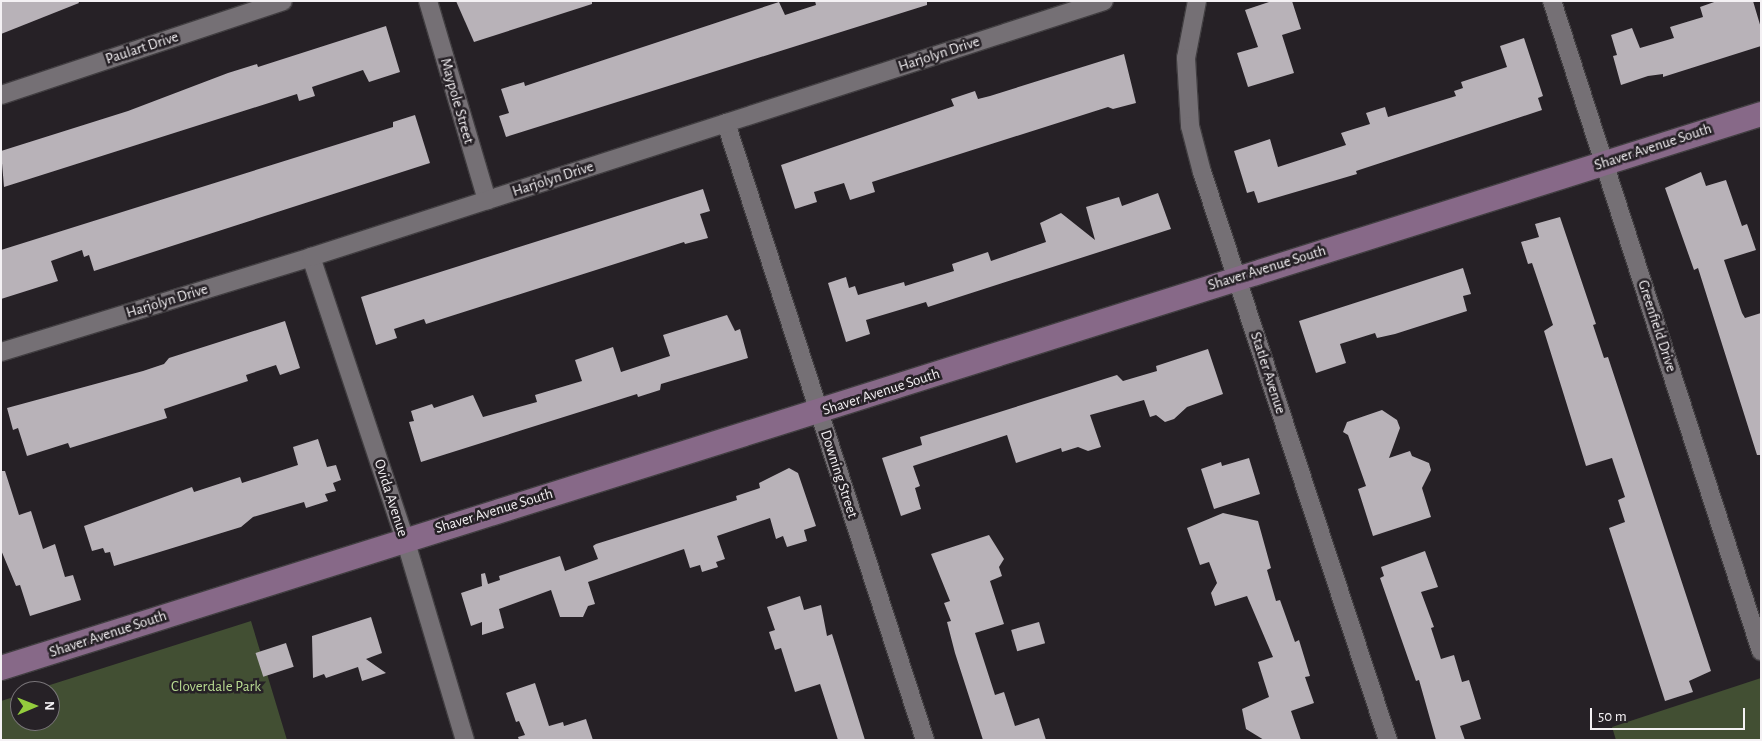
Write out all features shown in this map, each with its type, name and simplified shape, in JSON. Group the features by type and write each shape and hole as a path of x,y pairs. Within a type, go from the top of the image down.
{"street":[{"name":"Paulart Drive","path":"1,95 284,1"},
{"name":"Maypole Street","path":"428,1 487,200"},
{"name":"Harjolyn Drive","path":"1,352 311,257 1104,1"},
{"name":"Statler Avenue","path":"1197,1 1186,58 1190,126 1202,172 1238,277 1388,740"},
{"name":"Greenfield Drive","path":"1552,1 1761,651"},
{"name":"Shaver Avenue South","path":"1,668 404,539 819,412 1238,277 1761,114"},
{"name":"Downing Street","path":"726,123 924,740"},
{"name":"Ovida Avenue","path":"311,257 404,539 465,740"}],"green space":[{"name":"Cloverdale Park","path":"251,621 287,740 1,740 1,701 10,698 10,731 60,731 60,682"},
{"path":"1761,678 1761,740 1616,740 1612,727"}],"building":[{"path":"1,1 78,1 79,3 1,34"},
{"path":"456,1 592,1 592,4 474,42"},
{"path":"815,1 927,1 927,5 506,137 499,116 509,113 501,89 524,82 525,86 779,2 785,15 816,5"},
{"path":"1272,1 1292,1 1301,29 1282,35 1294,73 1248,87 1237,53 1258,47 1245,10"},
{"path":"1717,1 1753,1 1761,28 1761,46 1663,77 1663,74 1648,76 1621,85 1613,56 1617,55 1611,35 1632,28 1640,48 1674,38 1670,27 1703,17 1700,7"},
{"path":"386,26 400,72 369,82 363,70 312,87 315,96 299,101 297,94 4,187 1,151 128,111 228,73 257,64 258,67"},
{"path":"1524,38 1543,96 1538,98 1542,110 1356,171 1357,174 1258,203 1254,191 1247,193 1234,151 1270,139 1278,167 1346,145 1341,133 1370,124 1366,113 1385,107 1388,117 1456,96 1454,91 1463,88 1461,82 1507,67 1500,46"},
{"path":"1124,54 1136,103 1113,109 1108,107 872,182 875,192 850,200 844,183 814,192 817,202 795,209 781,165 954,106 951,99 975,91 978,99"},
{"path":"415,115 430,163 94,271 89,255 84,257 82,250 51,261 58,281 1,299 1,250 393,127 393,122"},
{"path":"1701,172 1706,186 1726,180 1742,226 1747,224 1756,250 1724,260 1745,318 1761,313 1761,455 1757,455 1698,268 1694,270 1665,188"},
{"path":"703,189 710,211 700,214 708,238 685,244 684,242 426,324 424,319 394,329 397,338 376,345 361,297"},
{"path":"1158,193 1171,229 928,307 926,302 866,320 870,334 846,342 828,283 846,277 849,288 855,286 858,295 904,282 905,286 954,271 952,264 988,252 991,261 1046,242 1040,223 1061,213 1095,240 1086,207 1119,197 1122,206"},
{"path":"1560,217 1596,324 1593,325 1604,358 1608,357 1711,671 1689,681 1693,692 1665,701 1609,528 1625,522 1618,500 1625,497 1612,458 1586,466 1544,331 1553,325 1532,263 1528,264 1521,242 1539,237 1535,224"},
{"path":"1463,268 1471,294 1463,296 1467,311 1395,334 1377,338 1375,333 1340,344 1346,363 1316,373 1299,321"},
{"path":"727,315 735,331 740,329 748,358 661,384 660,390 638,397 637,394 421,462 409,422 414,421 411,411 432,404 434,408 473,395 483,417 537,402 535,395 582,381 575,360 613,347 621,372 670,356 663,335"},
{"path":"285,321 300,368 280,375 276,365 246,375 248,381 164,409 167,418 70,448 68,443 27,456 18,428 13,430 7,408 143,371 164,364 169,358"},
{"path":"1208,349 1223,394 1187,407 1174,419 1165,422 1156,415 1150,417 1144,400 1090,415 1101,447 1088,451 1078,447 1062,452 1061,448 1016,463 1007,435 913,466 920,486 915,488 921,509 901,516 882,458 922,445 920,437 1117,375 1123,381 1157,371 1156,366"},
{"path":"1382,410 1397,420 1400,428 1389,458 1410,451 1412,456 1429,463 1431,470 1422,488 1431,517 1373,536 1358,489 1366,486 1348,435 1343,432 1347,422"},
{"path":"318,439 327,467 336,465 341,480 333,483 336,491 325,494 328,501 306,508 304,502 253,517 241,527 114,566 110,552 105,553 103,548 92,551 84,526 192,487 194,492 240,477 242,483 298,465 293,447"},
{"path":"1249,458 1260,494 1214,509 1201,469 1221,462 1222,466"},
{"path":"789,468 798,473 816,526 804,530 807,541 787,547 783,536 776,539 770,518 717,536 725,559 716,562 718,567 702,572 700,565 690,568 684,549 588,582 595,604 588,606 583,617 560,617 551,590 499,609 504,628 482,635 482,622 471,626 461,593 482,586 481,574 485,573 488,584 500,580 499,576 560,556 565,571 598,559 593,546 596,544 737,500 736,496 760,488 759,483"},
{"path":"1,471 5,471 19,515 31,511 43,549 55,544 65,577 73,575 81,600 30,616 20,585 16,586 1,550"},
{"path":"1223,513 1258,521 1271,568 1267,570 1276,601 1280,600 1295,642 1299,640 1310,676 1305,677 1314,703 1291,711 1301,740 1264,740 1246,729 1242,709 1269,697 1258,662 1273,657 1247,596 1215,606 1211,593 1217,583 1209,562 1200,565 1187,528"},
{"path":"989,535 1004,559 999,567 1002,576 990,581 1004,624 975,633 995,695 1004,692 1015,726 1039,718 1046,740 983,740 955,653 947,622 951,621 944,603 950,601 931,554"},
{"path":"1425,551 1438,587 1421,592 1434,627 1431,628 1441,659 1454,655 1462,682 1469,680 1481,719 1460,726 1465,740 1436,740 1419,680 1416,681 1380,578 1384,576 1381,567"},
{"path":"800,596 804,610 821,605 827,636 832,634 865,740 838,740 820,684 795,692 781,648 775,650 769,632 775,630 767,607"},
{"path":"371,617 382,653 366,659 386,673 362,681 358,667 326,678 324,674 313,678 312,636"},
{"path":"1039,622 1045,643 1017,651 1011,630"},
{"path":"286,643 294,667 263,677 256,653"},
{"path":"535,683 549,726 563,722 564,726 586,719 593,740 519,740 518,737 525,735 519,721 516,722 506,693"}]}
